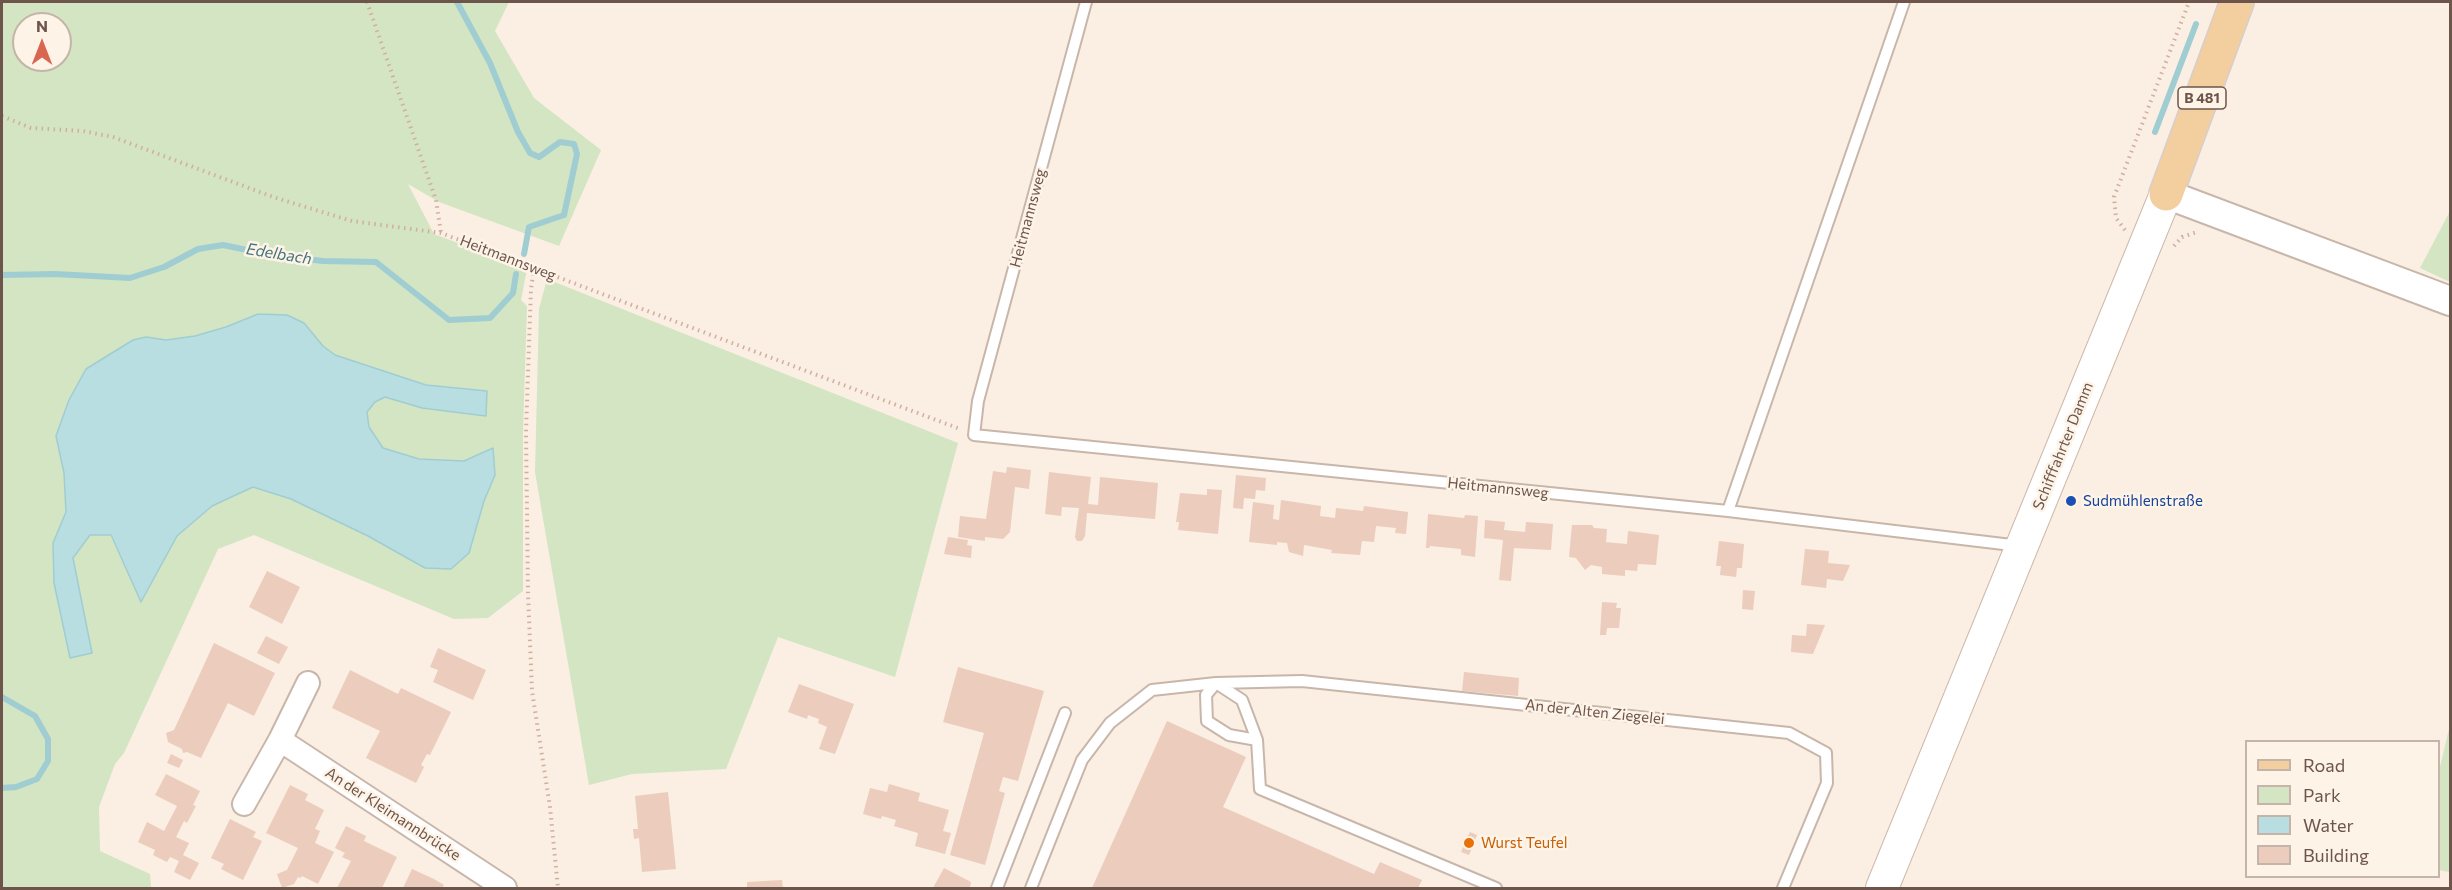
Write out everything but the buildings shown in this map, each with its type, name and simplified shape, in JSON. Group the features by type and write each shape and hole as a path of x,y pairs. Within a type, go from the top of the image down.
{"main road":[{"name":"Schifffahrter Damm","path":"1882,888 2166,194 2237,2"}],"street":[{"path":"2166,194 2451,301"},
{"path":"244,804 280,740 308,683"},
{"name":"An der Kleimannbrücke","path":"280,740 505,888"}],"lane":[{"name":"Heitmannsweg","path":"1086,2 978,401 974,435 1728,511 2022,546"},
{"path":"1728,511 1904,2"},
{"name":"An der Alten Ziegelei","path":"1031,888 1082,760 1110,723 1152,690 1216,683 1302,681 1789,733 1826,753 1827,783 1783,888"},
{"path":"1257,740 1229,735 1207,721 1206,695 1216,683 1242,700 1257,740 1260,789 1496,888"},
{"path":"997,888 1065,713"}],"path":[{"path":"367,2 436,200 441,233"},
{"path":"2128,232 2116,218 2114,197 2189,2"},
{"name":"Heitmannsweg","path":"2,116 31,128 83,131 113,137 273,197 352,221 441,233 974,435"},
{"path":"534,268 531,289 526,431 528,593 532,691 550,807 558,888"}],"green space":[{"path":"2,2 509,2 495,31 534,98 601,150 559,246 439,202 408,184 434,234 527,269 521,300 527,306 523,431 523,591 488,618 454,619 254,535 218,549 124,753 115,764 99,807 100,851 150,874 151,888 2,888","holes":["304,323 323,346 335,355 426,385 487,391 422,408 385,397 375,402 367,412 369,427 383,448 419,459 464,461 492,448 495,475 484,501 469,552 425,568 368,536 291,499 253,487 212,506 177,536 141,601 110,535 90,535 73,558 76,577 53,543 66,512 64,473 56,436 146,337 166,340 195,336 226,327"]},
{"path":"2450,211 2450,282 2420,268"},
{"path":"547,279 958,443 895,677 778,637 726,769 632,774 589,785 535,472 539,309"},
{"path":"2450,725 2450,872 2440,870 2440,767"}],"water":[{"path":"258,314 287,315 304,323 323,346 335,355 426,385 487,391 486,416 422,408 385,397 375,402 367,412 369,427 383,448 419,459 464,461 493,448 495,475 484,501 469,553 451,569 425,568 368,536 291,499 253,487 212,506 177,536 141,602 111,535 90,535 73,558 92,653 70,658 54,583 53,543 66,512 64,473 56,436 69,400 86,369 133,340 146,337 166,340 195,336"}],"waterway":[{"name":"Edelbach","path":"457,2 490,63 518,132 530,153 539,157 560,142 574,144 577,154 564,215 529,227 524,254"},
{"path":"2155,132 2196,24"},
{"name":"Edelbach","path":"2,275 55,274 130,278 164,267 198,249 223,245 271,255 323,261 376,262 449,320 490,318 513,293 516,274"},
{"name":"Edelbach","path":"2,697 35,716 48,739 48,761 37,779 16,787 2,788"}],"place":[{"name":"Sudmühlenstraße","path":"2071,501"},
{"name":"Wurst Teufel","path":"1469,843"}]}
